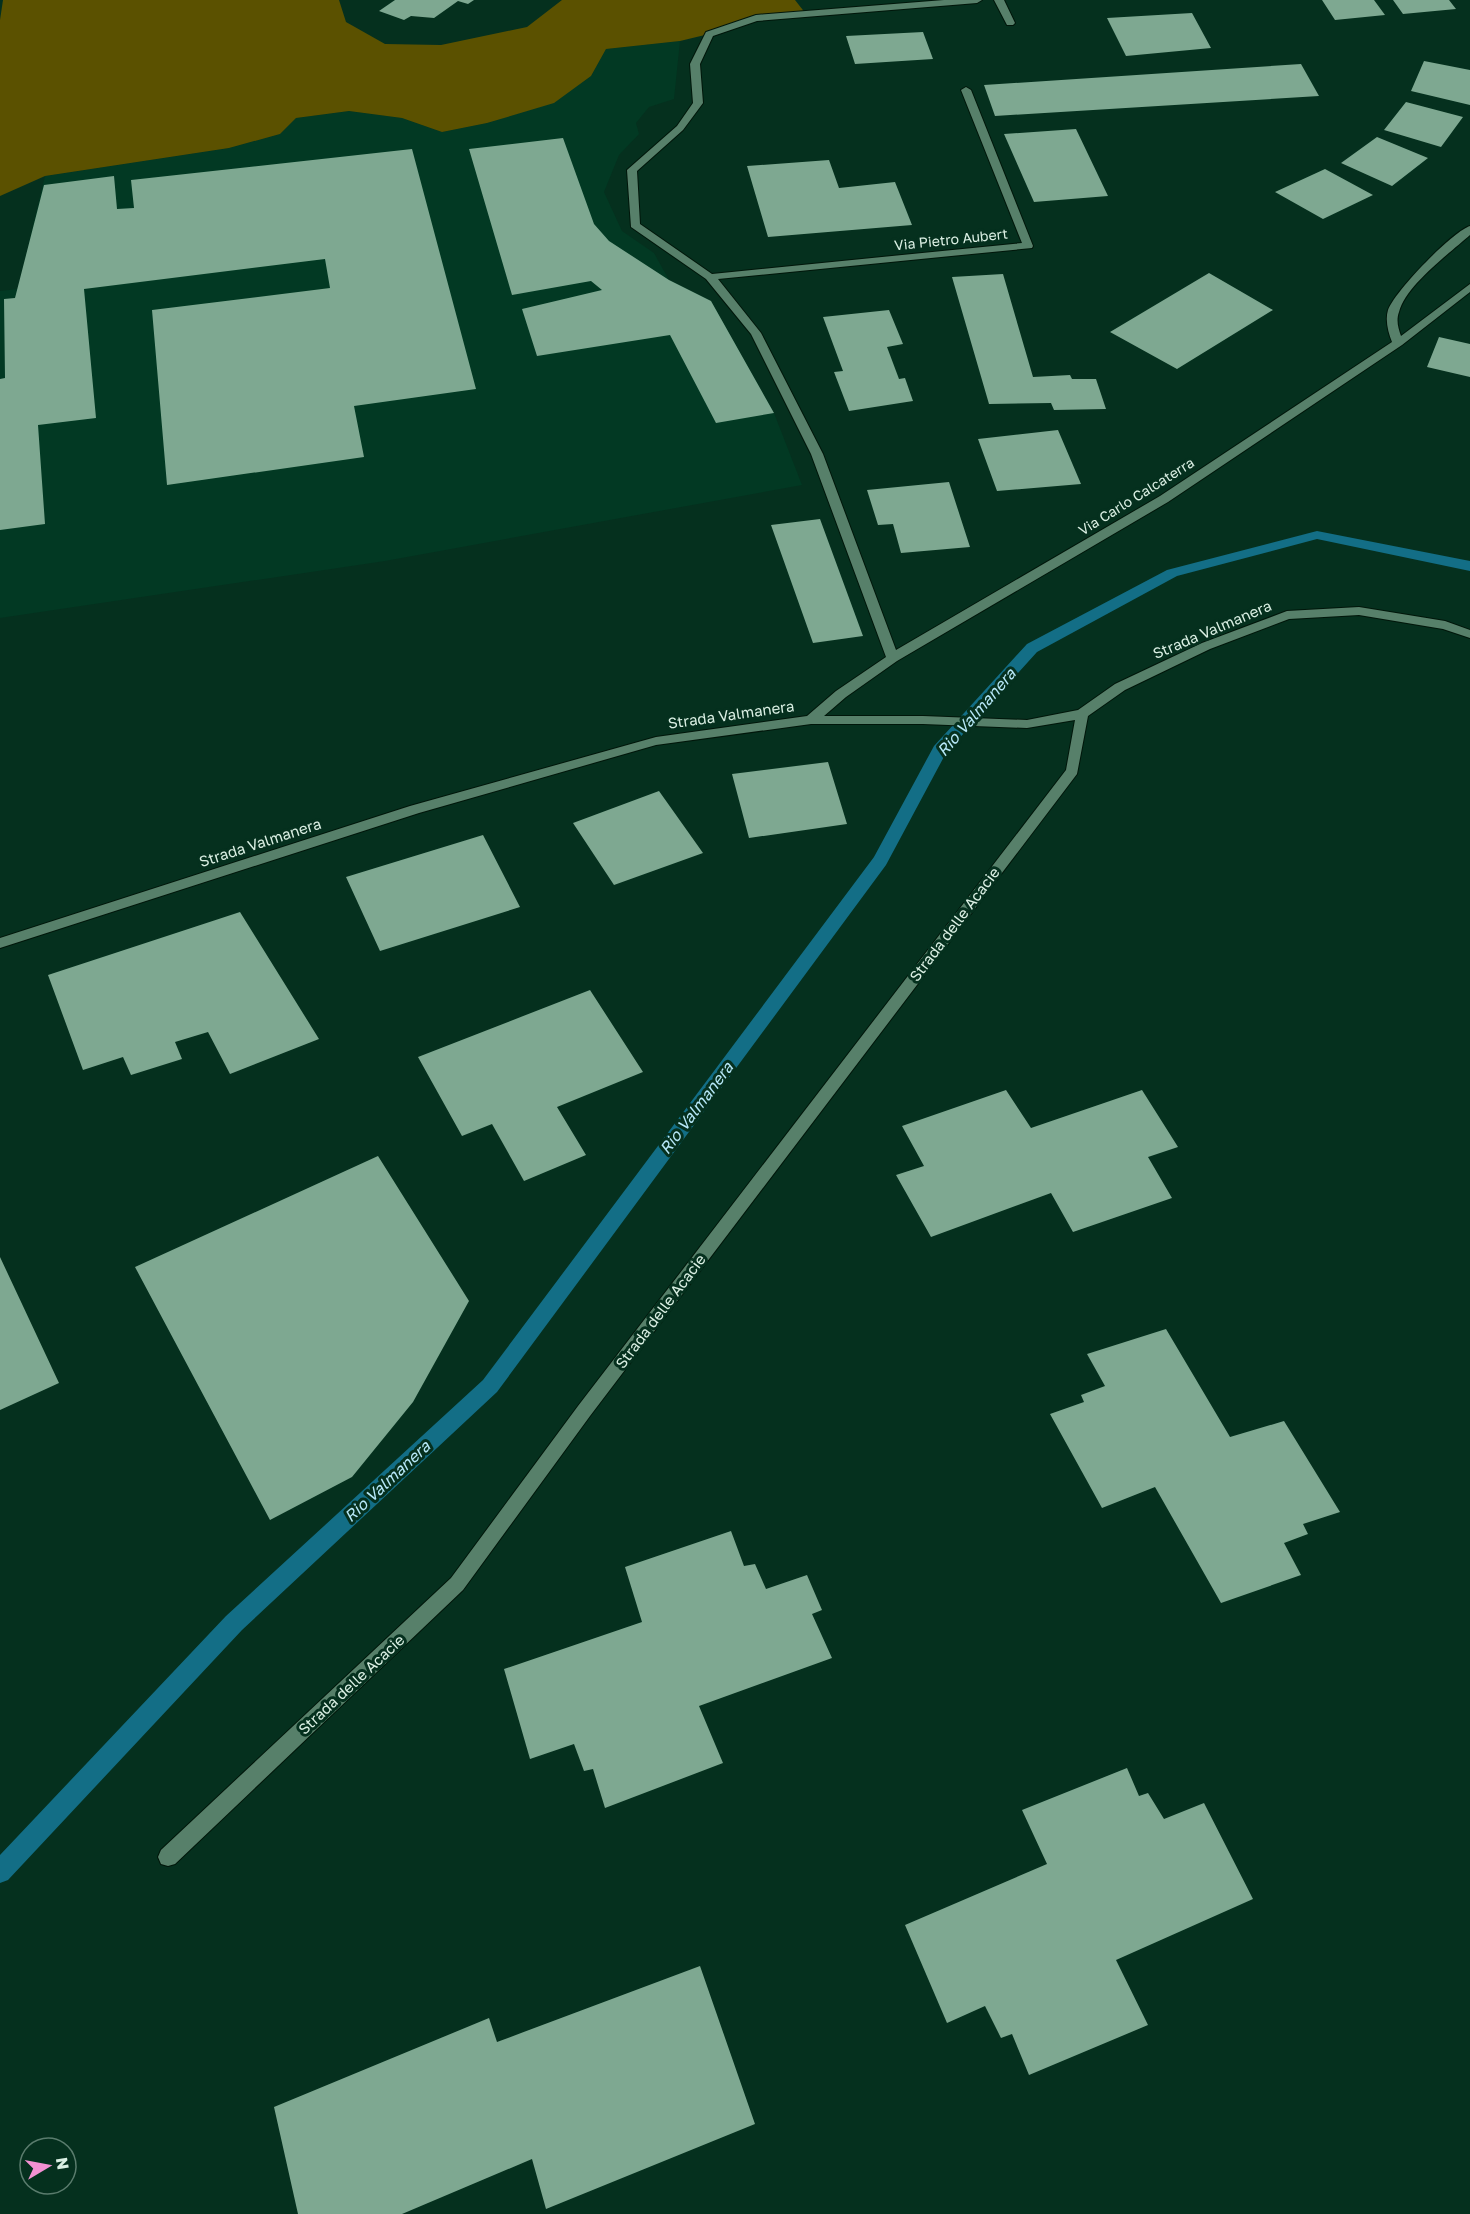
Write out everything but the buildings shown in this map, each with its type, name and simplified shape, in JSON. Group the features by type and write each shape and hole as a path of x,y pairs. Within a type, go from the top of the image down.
{"street":[{"path":"893,658 817,454 756,333 710,277 635,225 632,170 680,128 698,103 695,64 709,34 756,18 976,0"},
{"path":"999,0 1010,23"},
{"name":"Via Pietro Aubert","path":"710,277 1028,246 966,90"},
{"path":"1398,343 1392,329 1394,308 1409,288 1470,229"},
{"name":"Via Carlo Calcaterra","path":"811,720 841,694 893,658 1164,499 1398,343 1470,287"},
{"name":"Strada Valmanera","path":"0,943 415,809 656,741 811,720 923,720 1027,724 1082,714 1120,687 1206,646 1287,615 1359,611 1445,625 1470,634"},
{"name":"Strada delle Acacie","path":"168,1857 457,1584 584,1411 1072,771 1082,714"}],"shaded area":[{"path":"3,0 339,0 346,22 385,44 441,45 527,27 562,0 795,0 806,14 756,18 680,41 606,49 591,76 554,103 487,123 442,132 402,118 349,111 296,118 280,134 229,148 45,176 0,196 0,20"},
{"path":"680,41 674,99 649,107 636,123 639,134 619,155 604,192 622,231 654,253 669,280 711,301 774,413 802,485 385,561 0,618 0,291 18,289 45,176 229,148 280,134 296,118 349,111 402,118 442,132 487,123 554,102 591,76 606,49"}],"waterway":[{"name":"Rio Valmanera","path":"0,1872 234,1623 490,1386 880,861 940,750 1032,648 1172,573 1317,535 1470,566"}]}
